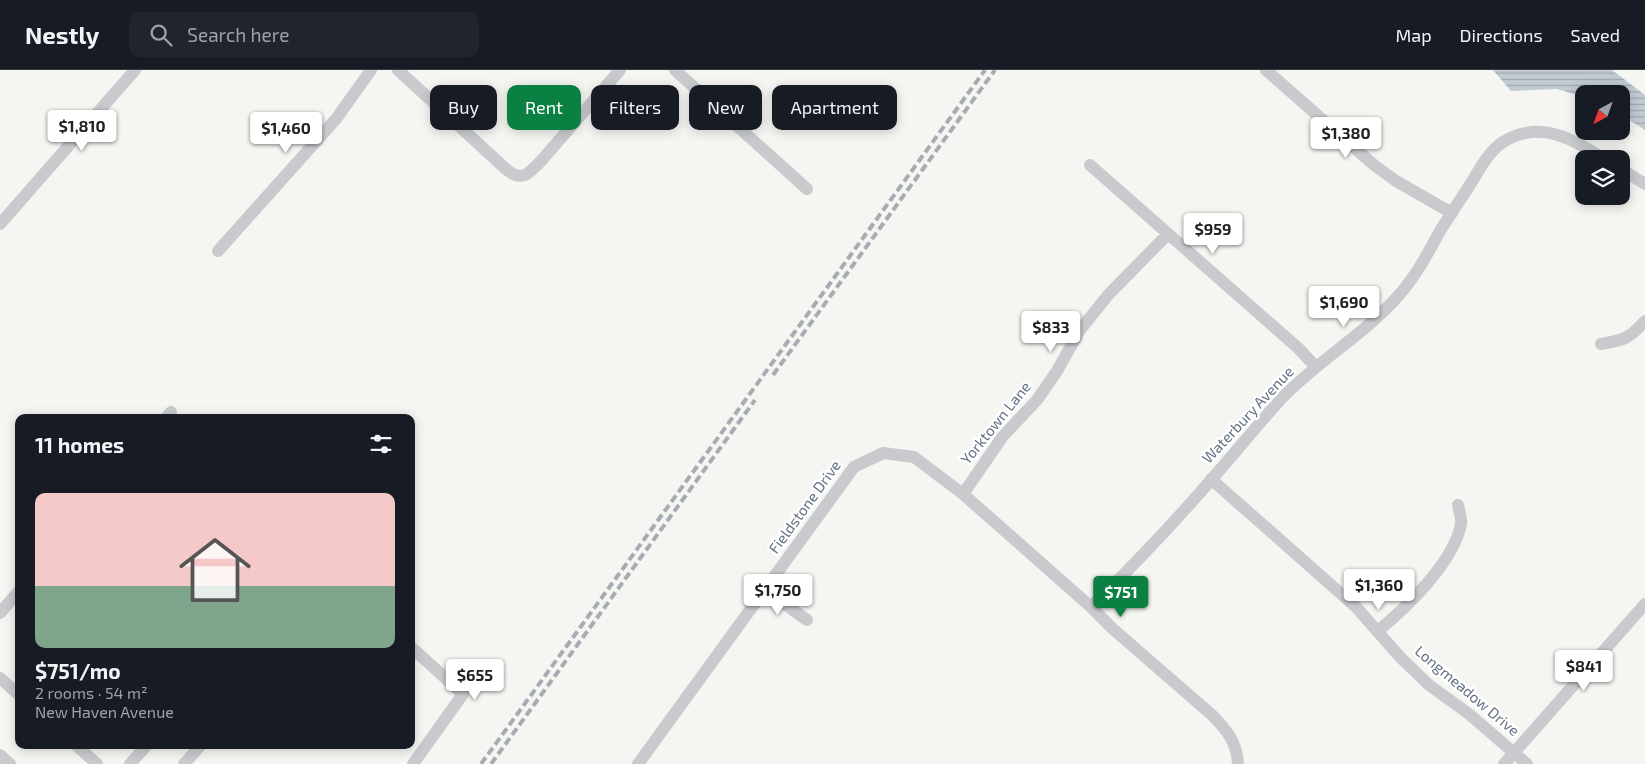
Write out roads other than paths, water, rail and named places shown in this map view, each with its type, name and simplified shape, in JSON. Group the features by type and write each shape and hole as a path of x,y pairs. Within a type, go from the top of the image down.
{"street":[{"path":"2,217 135,70"},
{"path":"218,251 336,119 371,70"},
{"path":"398,70 514,175 521,176 527,174 620,70"},
{"path":"675,70 807,189"},
{"path":"1266,70 1374,165 1396,181 1452,213"},
{"name":"Waterbury Avenue","path":"1091,606 1121,578 1284,396 1316,367 1359,334 1399,295 1414,277 1487,158 1503,142 1528,132 1541,131 1555,133 1590,150"},
{"path":"1090,164 1298,348 1316,367"},
{"path":"1630,175 1645,184"},
{"name":"Yorktown Lane","path":"963,494 1004,436 1037,400 1057,371 1080,330 1108,294 1168,234"},
{"path":"1601,344 1623,340 1631,336 1645,321"},
{"name":"Fieldstone Drive","path":"638,764 854,467 883,453 914,457 963,494 1091,606 1113,629 1225,728 1235,746 1238,764"},
{"name":"Longmeadow Drive","path":"1211,479 1356,607 1429,685 1469,714 1527,764"},
{"path":"1378,631 1397,616 1437,572 1455,541 1458,532 1461,522 1458,505"},
{"path":"765,590 807,620"},
{"path":"0,613 15,596"},
{"path":"1504,764 1645,604"},
{"path":"412,764 463,694 415,651"},
{"path":"0,678 15,691"},
{"path":"80,749 97,764"},
{"path":"130,764 143,749"},
{"path":"184,764 197,749"},
{"path":"0,755 10,764"}],"railway":[{"path":"481,764 985,70"},
{"path":"773,375 995,70"},
{"path":"491,764 755,400"}]}
